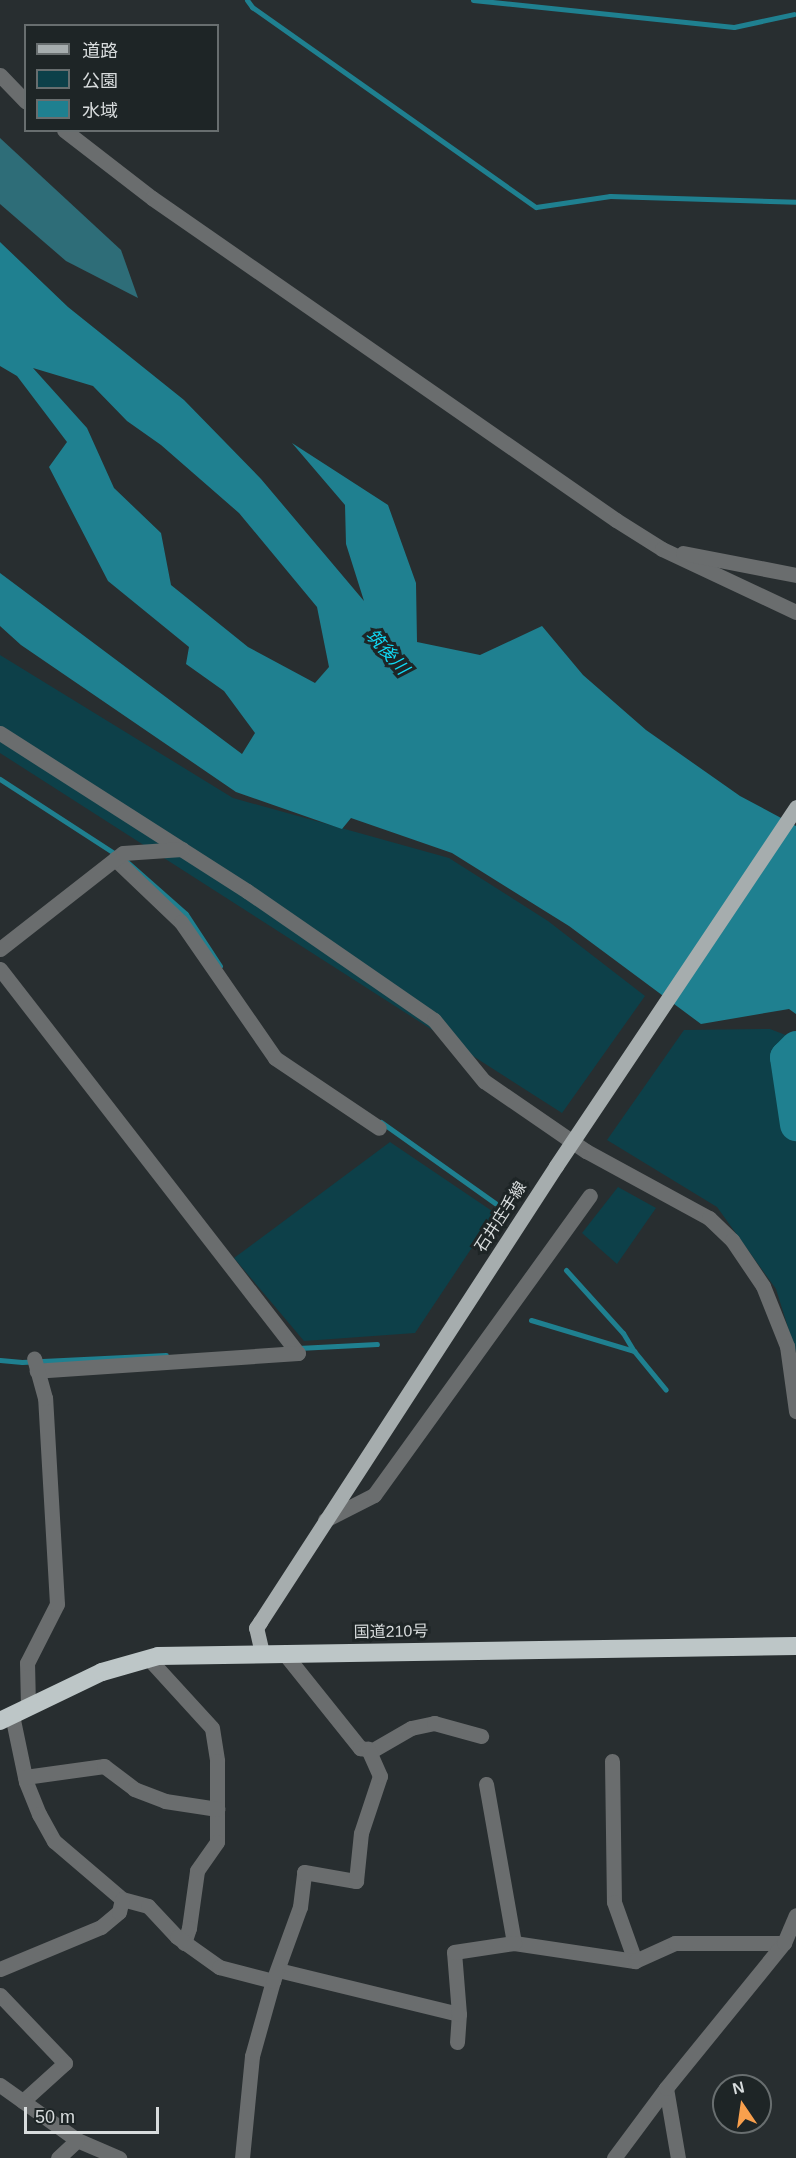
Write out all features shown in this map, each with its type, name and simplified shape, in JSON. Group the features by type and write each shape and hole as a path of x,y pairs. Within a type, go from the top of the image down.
{"highway":[{"name":"国道210号","path":"14,1714 102,1672 149,1659 262,1653 796,1646"}],"main road":[{"name":"石井庄手線","path":"262,1653 256,1628 572,1141 796,807"}],"street":[{"path":"0,75 24,100"},
{"path":"67,132 152,198 616,520 662,549 796,612"},
{"path":"662,549 796,575"},
{"path":"0,733 247,891 434,1020 484,1081 572,1141 709,1218 732,1240 762,1286 787,1346 796,1412"},
{"path":"0,950 119,856 182,849"},
{"path":"119,856 181,922 275,1058 379,1128"},
{"path":"0,969 294,1347 35,1364 45,1398 57,1604 27,1663 14,1714 25,1777 39,1814 54,1841 122,1899 148,1906 184,1942 219,1967 276,1975 459,2014"},
{"path":"325,1520 374,1495 590,1196"},
{"path":"284,1653 360,1749 373,1750 411,1728 434,1723 482,1736"},
{"path":"149,1659 212,1728 217,1761 217,1842 197,1871 189,1928 184,1942"},
{"path":"242,2158 252,2056 276,1975 300,1907 304,1872 356,1881 361,1833 380,1776 368,1749"},
{"path":"612,1761 614,1902 635,1961"},
{"path":"25,1777 104,1766 134,1789 165,1801 217,1809"},
{"path":"486,1784 514,1943"},
{"path":"0,1969 100,1927 119,1912 122,1899"},
{"path":"614,2158 666,2088 784,1944 796,1915"},
{"path":"457,2042 459,2014 454,1952 514,1943 635,1961 675,1943 784,1944"},
{"path":"0,1995 65,2063 23,2101"},
{"path":"0,2085 77,2140 120,2158"},
{"path":"666,2088 678,2158"},
{"path":"58,2158 77,2140"}],"green space":[{"path":"0,655 233,798 449,858 548,921 645,996 562,1113 0,753"},
{"path":"770,1029 796,1039 796,1353 776,1289 717,1207 607,1140 684,1030"},
{"path":"390,1142 495,1213 415,1333 304,1341 234,1258"},
{"path":"618,1187 656,1208 617,1264 582,1233"}],"shaded area":[{"path":"0,138 121,250 138,298 66,261 0,204"}],"water":[{"name":"筑後川","path":"0,242 68,307 184,400 261,479 364,601 346,544 345,505 292,443 388,505 416,583 417,642 480,655 542,626 583,675 646,730 740,796 796,826 796,1014 789,1009 701,1024 569,926 452,853 351,818 342,829 236,792 21,645 0,626 0,573 242,754 255,733 224,691 186,664 189,647 108,581 49,467 67,442 17,376 0,366","holes":["33,368 93,386 127,421 161,445 239,513 317,607 329,667 315,683 248,647 171,585 161,533 114,488 87,428"]}],"waterway":[{"path":"247,0 252,7 536,207 610,196 796,202"},
{"path":"473,0 734,27 794,14"},
{"path":"0,779 117,855"},
{"path":"125,860 186,914 220,966"},
{"path":"796,1047 786,1057 796,1124"},
{"path":"381,1122 495,1203"},
{"path":"566,1270 623,1333 634,1351 666,1390"},
{"path":"531,1320 634,1351"},
{"path":"298,1348 377,1344"},
{"path":"0,1360 22,1362 166,1355"}]}
